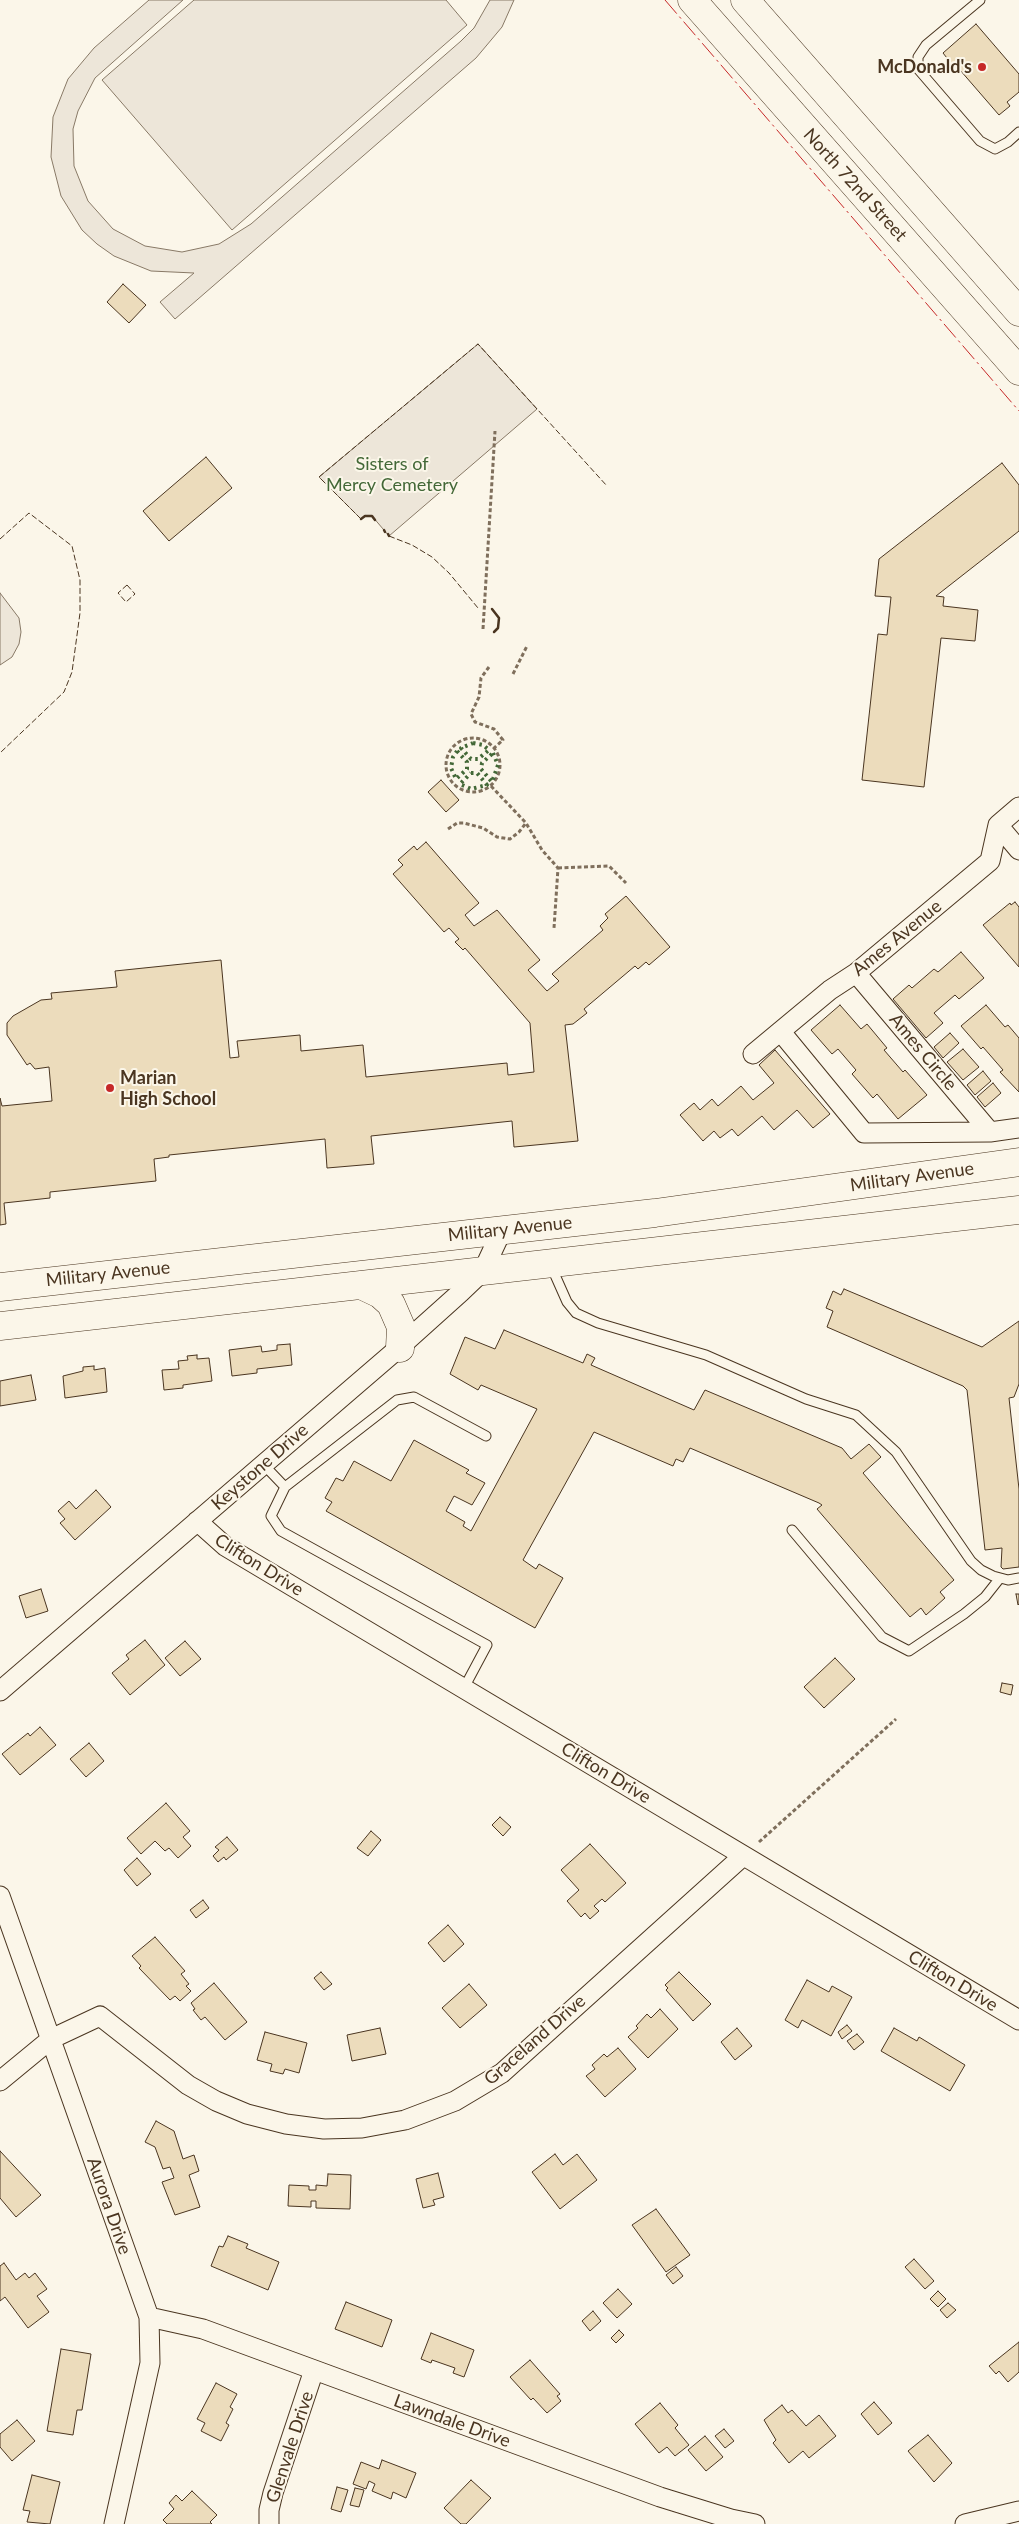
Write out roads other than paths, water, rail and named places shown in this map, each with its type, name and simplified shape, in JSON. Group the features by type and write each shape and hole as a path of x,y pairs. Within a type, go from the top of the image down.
{"main road":[{"name":"North 72nd Street","path":"692,0 1019,371"},
{"path":"745,0 1019,312"},
{"name":"Military Avenue","path":"0,1287 654,1213 1019,1162"},
{"path":"0,1326 1019,1210"},
{"path":"361,1285 380,1294 391,1304 401,1327 400,1348"}],"street":[{"path":"1019,807 998,825 1019,850"},
{"name":"Ames Avenue","path":"754,1054 830,990 856,973 990,862 998,825"},
{"name":"Ames Circle","path":"856,973 990,1132"},
{"path":"781,1032 864,1133 990,1132 1019,1128"},
{"name":"Keystone Drive","path":"0,1691 400,1348 483,1271 502,1230"},
{"name":"Clifton Drive","path":"197,1521 225,1546 1019,2020"},
{"name":"Graceland Drive","path":"50,2039 100,2016 188,2085 216,2101 247,2114 286,2124 324,2129 362,2128 405,2120 455,2102 502,2073 743,1856"},
{"name":"Aurora Drive","path":"0,1896 149,2317 150,2363 114,2524"},
{"path":"0,2081 50,2039"},
{"name":"Lawndale Drive","path":"149,2317 202,2329 666,2499 731,2519 755,2524"},
{"name":"Glenvale Drive","path":"269,2524 269,2510 273,2493 307,2396 314,2370"},
{"path":"965,2524 1019,2511"}],"lane":[{"path":"980,0 926,45 918,57 918,69 980,141 995,149 1008,142 1019,132"},
{"path":"550,1264 567,1302 576,1313 598,1323 706,1355 806,1399 856,1415 896,1452 971,1561 982,1570 1000,1578 1008,1580 1019,1578"},
{"path":"464,1688 487,1645 281,1531 271,1516 285,1487 397,1400 414,1397 486,1436"},
{"path":"263,1464 285,1487"},
{"path":"792,1530 882,1637 909,1650 964,1614 985,1597 1000,1578"}],"place":[{"name":"McDonald's","path":"982,67"},
{"name":"Marian High School","path":"110,1088"}],"park label":[{"name":"Sisters of Mercy Cemetery","path":"392,474"}]}
